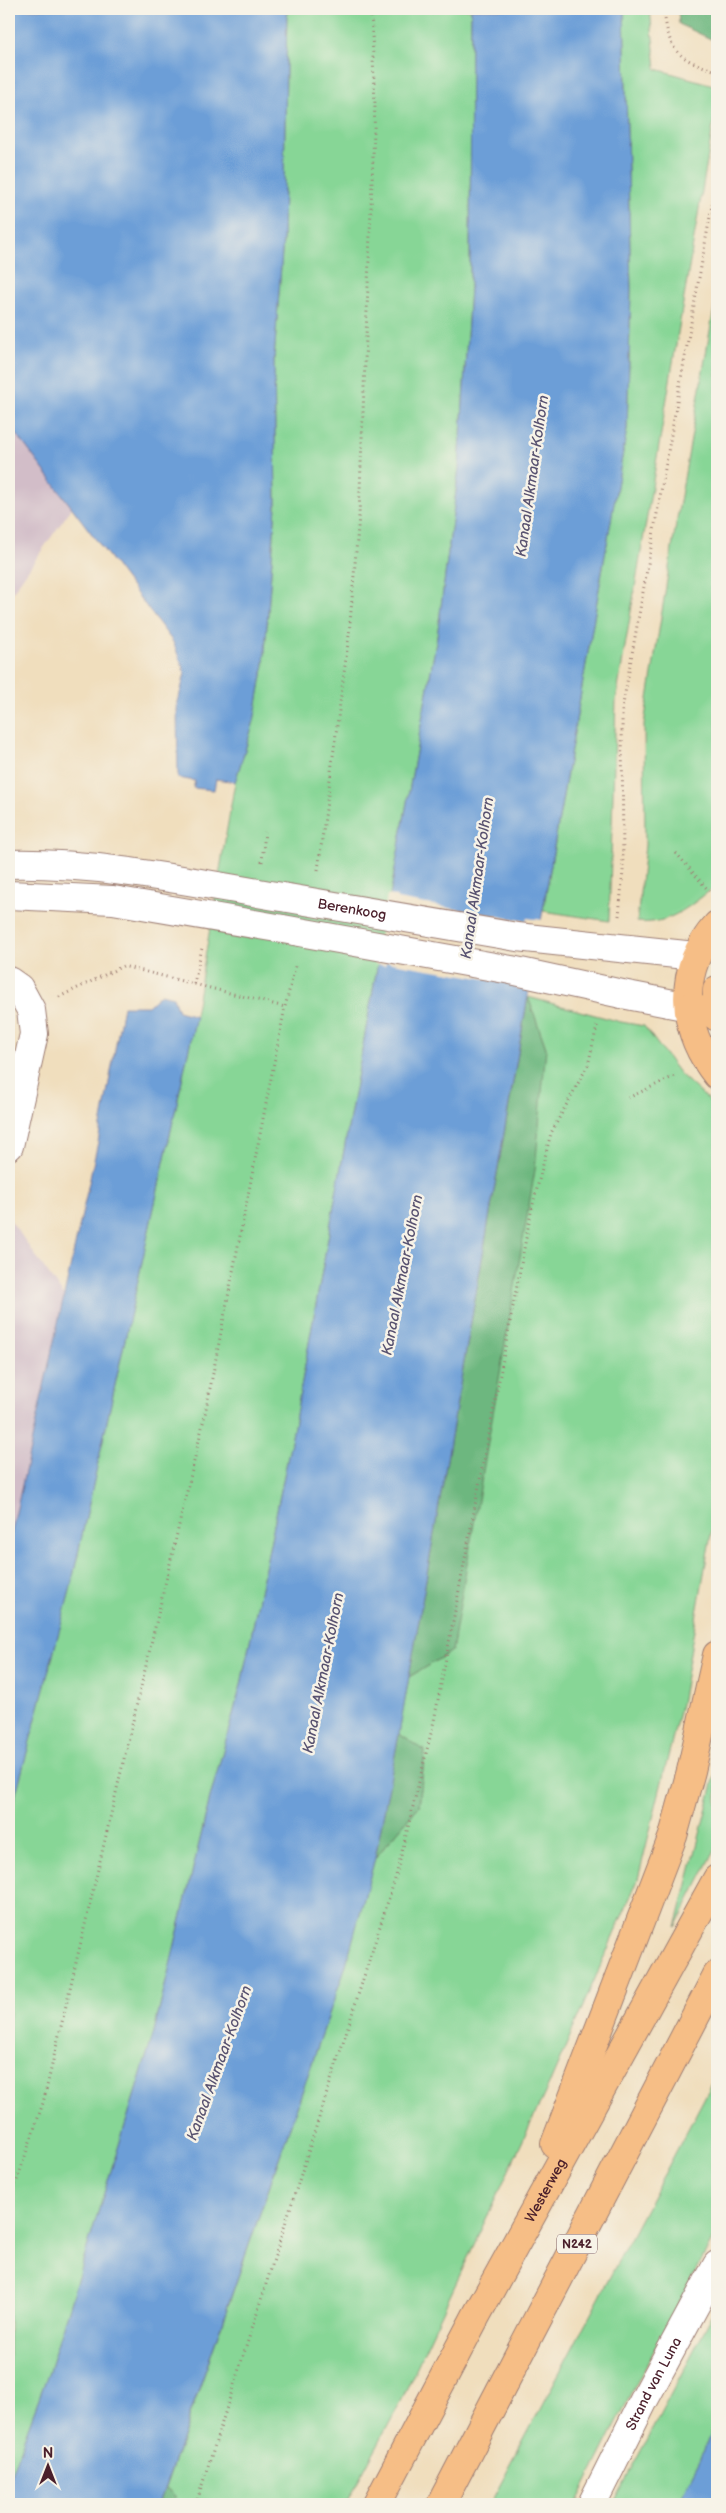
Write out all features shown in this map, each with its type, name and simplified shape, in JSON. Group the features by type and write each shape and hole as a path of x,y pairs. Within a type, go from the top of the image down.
{"main road":[{"path":"717,924 695,956 690,974 689,1007 697,1045 717,1075"},
{"path":"689,1007 717,1016 717,990"},
{"path":"517,2242 673,1836 691,1770 717,1655"},
{"name":"Westerweg","path":"377,2504 517,2242 717,1879"},
{"name":"N242","path":"441,2504 716,1979"}],"street":[{"name":"Berenkoog","path":"9,864 50,864 116,870 517,937 695,956"},
{"path":"9,895 113,900 511,970 689,1007"},
{"path":"9,981 19,988 31,1010 34,1034 9,1146"},
{"name":"Strand van Luna","path":"592,2504 645,2398 717,2265"}],"path":[{"path":"317,875 349,635 359,516 375,105 371,9"},
{"path":"664,9 666,32 674,51 684,59 717,71"},
{"path":"618,924 624,871 622,710 717,178"},
{"path":"676,853 709,891"},
{"path":"9,2204 43,2103 204,1419 285,1007 296,960"},
{"path":"31,1010 123,966 285,1007"},
{"path":"196,2504 396,1876 434,1721 531,1212 551,1133 588,1065 600,1012"},
{"path":"628,1098 680,1074"}],"shaded area":[{"path":"9,386 88,485 9,597"},
{"path":"9,1218 88,1330 9,1711"}],"green space":[{"path":"287,9 471,9 470,288 459,468 437,637 292,1437 241,1685 209,1802 154,2032 49,2371 9,2479 9,1820 70,1590 191,1039 235,782 254,721 264,664 276,506 274,359 283,239"},
{"path":"624,9 650,9 656,69 717,86 717,102 616,700 609,921 543,911 627,429 631,291"},
{"path":"678,9 717,9 717,42 679,24"},
{"path":"717,291 717,885 689,906 670,917 660,921 637,922 645,845 644,724 675,530"},
{"path":"528,997 621,1022 644,1026 680,1074 717,1108 717,1480 712,1528 681,1704 638,1879 552,2078 399,2405 346,2504 174,2504 175,2497 165,2488 345,1968 375,1858 419,1806 425,1751 399,1734 409,1677 452,1651 546,1048"},
{"path":"528,997 546,1048 535,1170 452,1651 409,1677"},
{"path":"399,1734 425,1751 419,1806 375,1858"},
{"path":"717,1768 717,1846 676,1927"},
{"path":"717,2074 717,2231 632,2392 576,2504 490,2504"},
{"path":"717,2306 717,2417 700,2460 677,2504 613,2504"},
{"path":"165,2488 175,2497 174,2504 159,2504"}],"water":[{"path":"9,9 287,9 283,239 274,359 276,506 264,664 254,721 235,782 216,779 214,790 193,788 195,781 178,778 177,706 185,673 173,642 9,424"},
{"name":"Kanaal Alkmaar-Kolhorn","path":"471,9 624,9 631,291 627,429 399,1734 375,1858 345,1968 159,2504 9,2504 9,2479 49,2371 154,2032 209,1802 241,1685 292,1437 437,637 459,468 470,288"},
{"path":"161,994 173,997 178,1011 196,1016 70,1590 9,1820 9,1544 98,1142 123,1006 148,1006"},
{"path":"717,2417 717,2504 677,2504 700,2460"}],"pier":[{"path":"387,895 396,896 397,899 526,921 527,918 544,920 531,991 516,988 516,984 386,962 385,966 375,964"}]}
